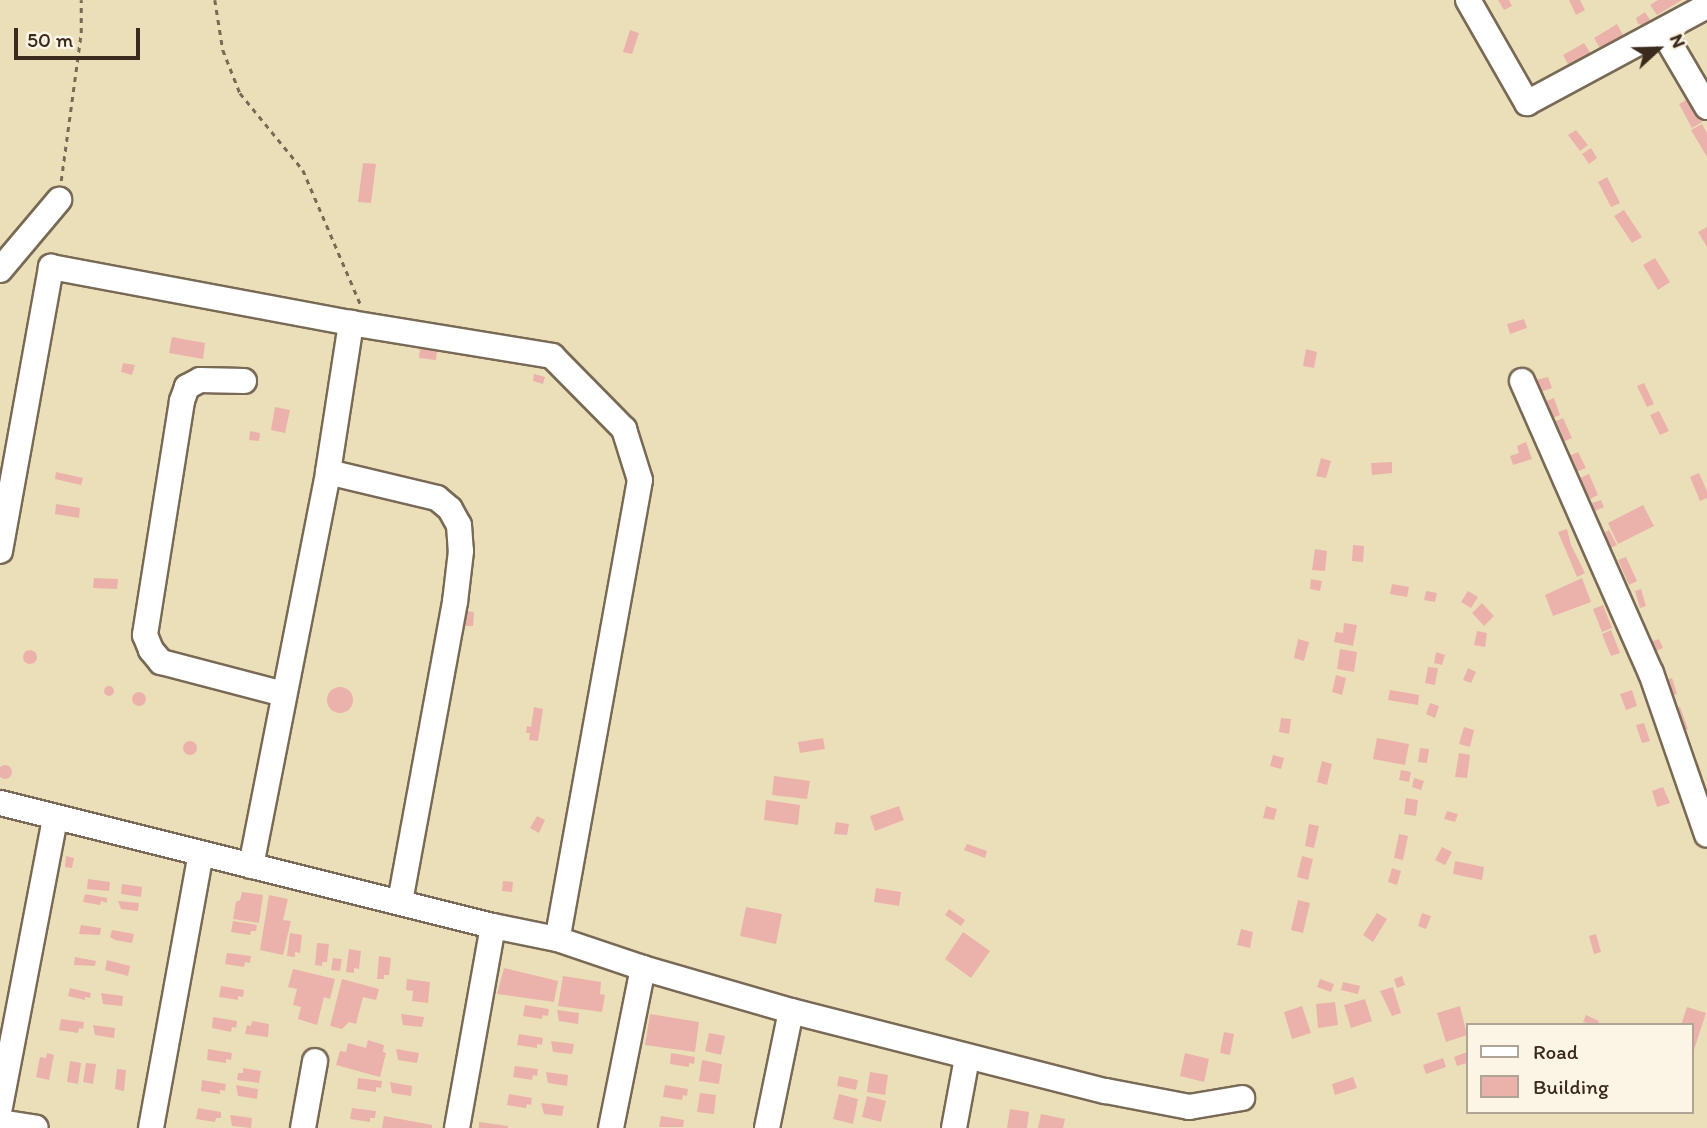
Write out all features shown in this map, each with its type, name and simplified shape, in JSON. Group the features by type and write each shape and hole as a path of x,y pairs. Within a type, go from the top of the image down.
{"street":[{"path":"1468,0 1527,103 1707,6"},
{"path":"1663,32 1707,107"},
{"path":"0,271 59,200"},
{"path":"0,551 51,267 552,356 624,429 640,480 557,939"},
{"path":"251,866 328,472 360,324"},
{"path":"244,381 200,380 187,387 182,401 145,635 150,650 161,662 284,694"},
{"path":"1522,381 1651,673 1707,835"},
{"path":"328,472 437,498 450,509 459,525 461,551 455,602 400,901"},
{"path":"0,803 493,926 557,939 643,968 790,1011 967,1058 1189,1107 1242,1098"},
{"path":"0,1107 55,818"},
{"path":"151,1128 201,854"},
{"path":"457,1128 493,926"},
{"path":"611,1128 643,968"},
{"path":"767,1128 790,1011"},
{"path":"954,1128 967,1058"},
{"path":"303,1128 315,1061"},
{"path":"0,1122 36,1128"}],"path":[{"path":"59,200 81,33 81,0"},
{"path":"215,0 223,50 240,93 303,170 360,324"}],"building":[{"path":"1498,0 1509,0 1512,6 1504,10"},
{"path":"1569,0 1580,0 1585,10 1576,15"},
{"path":"1658,0 1682,0 1657,15 1650,5"},
{"path":"1645,12 1650,20 1642,25 1638,24 1636,18"},
{"path":"1617,24 1623,35 1600,48 1594,38"},
{"path":"630,30 639,33 632,54 623,52"},
{"path":"1584,43 1591,54 1569,66 1563,55"},
{"path":"1688,99 1702,122 1692,128 1679,104"},
{"path":"1702,124 1707,133 1707,157 1691,130"},
{"path":"1576,130 1588,145 1580,151 1568,135"},
{"path":"1591,148 1597,158 1589,164 1582,154"},
{"path":"363,163 376,164 371,203 358,202"},
{"path":"1607,177 1620,203 1611,207 1598,182"},
{"path":"1624,210 1642,237 1632,243 1614,216"},
{"path":"1707,227 1707,247 1698,232"},
{"path":"1655,258 1670,282 1658,290 1643,265"},
{"path":"1524,319 1527,328 1510,334 1507,324"},
{"path":"172,337 205,343 203,359 169,353"},
{"path":"420,348 437,350 436,360 419,358"},
{"path":"1306,349 1317,352 1314,368 1303,366"},
{"path":"123,363 135,365 132,375 121,372"},
{"path":"534,374 545,377 543,384 533,381"},
{"path":"1548,377 1552,388 1540,392 1536,380"},
{"path":"1644,383 1654,404 1647,407 1637,386"},
{"path":"1554,398 1560,415 1551,419 1544,402"},
{"path":"275,407 290,410 285,433 271,430"},
{"path":"1659,411 1669,431 1660,435 1650,415"},
{"path":"1563,418 1572,438 1563,442 1554,422"},
{"path":"250,431 260,433 259,441 249,440"},
{"path":"1526,442 1532,459 1513,465 1510,456 1519,453 1517,446"},
{"path":"1578,452 1586,468 1576,472 1569,456"},
{"path":"1321,458 1331,461 1326,478 1316,476"},
{"path":"1392,462 1392,473 1372,475 1371,463"},
{"path":"56,472 83,478 81,485 55,479"},
{"path":"1699,473 1707,491 1707,498 1700,501 1690,477"},
{"path":"1589,474 1598,495 1590,499 1580,478"},
{"path":"1601,500 1604,507 1595,511 1592,503"},
{"path":"56,504 80,508 79,518 55,514"},
{"path":"1643,505 1654,526 1618,544 1608,523"},
{"path":"1567,529 1571,545 1585,573 1577,577 1558,532"},
{"path":"1609,530 1617,545 1609,549 1602,534"},
{"path":"1353,545 1364,546 1363,562 1352,561"},
{"path":"1315,549 1327,551 1325,571 1312,570"},
{"path":"1626,557 1637,581 1629,585 1618,560"},
{"path":"94,578 118,579 117,589 93,588"},
{"path":"1582,578 1591,602 1553,616 1545,595"},
{"path":"1311,579 1322,581 1320,591 1310,589"},
{"path":"1392,584 1409,587 1407,597 1390,594"},
{"path":"1641,589 1646,606 1640,608 1635,591"},
{"path":"1426,591 1437,593 1435,602 1424,600"},
{"path":"1468,591 1478,597 1471,608 1461,602"},
{"path":"1482,603 1494,616 1484,626 1472,613"},
{"path":"1603,605 1612,628 1602,632 1593,609"},
{"path":"466,611 474,612 473,626 465,626"},
{"path":"1344,623 1357,625 1353,646 1334,642 1336,632 1343,633"},
{"path":"1611,630 1620,653 1611,656 1602,634"},
{"path":"1477,631 1487,633 1485,647 1474,645"},
{"path":"1298,639 1309,642 1304,661 1294,658"},
{"path":"1659,639 1663,648 1654,652 1650,642"},
{"path":"1340,649 1357,652 1354,672 1337,669"},
{"path":"27,650 33,650 37,657 33,664 27,664 23,660 23,654"},
{"path":"1436,652 1445,655 1442,665 1434,663"},
{"path":"1428,667 1438,668 1435,685 1425,683"},
{"path":"1468,668 1476,672 1471,683 1463,680"},
{"path":"1336,675 1346,678 1342,695 1332,692"},
{"path":"1672,678 1677,694 1667,697 1663,681"},
{"path":"109,686 113,687 113,695 109,696 105,695 104,691 105,687"},
{"path":"340,687 349,691 353,700 349,709 340,713 331,709 327,700 331,691"},
{"path":"1390,690 1419,695 1418,705 1388,700"},
{"path":"1632,690 1637,706 1626,710 1620,694"},
{"path":"136,692 142,692 146,699 142,706 136,706 132,702 132,696"},
{"path":"1430,703 1439,706 1435,718 1426,714"},
{"path":"534,707 543,709 538,741 529,740 530,733 526,733 527,726 531,727"},
{"path":"1680,707 1688,729 1680,732 1673,709"},
{"path":"1281,718 1291,719 1289,734 1279,732"},
{"path":"1644,723 1650,741 1642,743 1636,725"},
{"path":"1464,727 1474,730 1470,747 1459,744"},
{"path":"823,738 825,749 800,753 798,742"},
{"path":"1377,738 1409,744 1405,765 1373,759"},
{"path":"190,741 195,743 195,753 190,755 185,753 183,748 185,743"},
{"path":"1420,748 1429,749 1427,763 1418,762"},
{"path":"1459,753 1470,755 1467,778 1455,777"},
{"path":"1273,755 1284,758 1281,769 1270,766"},
{"path":"1322,761 1332,764 1327,785 1317,782"},
{"path":"1698,763 1707,790 1698,794 1689,768"},
{"path":"2,765 8,765 12,769 12,775 8,779 -1,776 -1,768"},
{"path":"1401,770 1411,772 1409,782 1399,780"},
{"path":"774,776 810,781 807,799 772,795"},
{"path":"1414,778 1424,781 1421,790 1412,787"},
{"path":"1663,787 1670,803 1657,807 1652,791"},
{"path":"1406,798 1418,800 1416,816 1404,814"},
{"path":"766,800 800,805 798,825 764,820"},
{"path":"899,806 904,820 875,831 870,816"},
{"path":"1266,806 1277,809 1274,820 1263,818"},
{"path":"1447,811 1458,814 1455,822 1444,819"},
{"path":"537,816 545,820 539,833 530,828"},
{"path":"836,822 849,824 847,835 834,834"},
{"path":"1309,824 1319,826 1314,848 1305,846"},
{"path":"1399,834 1408,836 1403,860 1394,858"},
{"path":"967,844 987,851 985,858 964,850"},
{"path":"1442,847 1452,852 1445,865 1435,860"},
{"path":"66,856 74,858 72,868 65,867"},
{"path":"1302,856 1313,859 1308,880 1297,877"},
{"path":"1455,861 1484,867 1482,880 1453,874"},
{"path":"1392,868 1401,871 1397,885 1388,882"},
{"path":"88,879 110,882 109,891 87,889"},
{"path":"503,881 513,882 512,892 502,891"},
{"path":"122,884 142,887 141,897 121,894"},
{"path":"876,888 901,892 899,906 874,902"},
{"path":"242,892 263,895 259,923 233,919 236,902 240,900"},
{"path":"85,894 107,898 107,903 101,901 100,905 83,902"},
{"path":"269,895 288,899 283,920 291,921 283,955 260,950"},
{"path":"1298,900 1310,903 1303,933 1291,930"},
{"path":"118,901 139,903 138,911 121,909"},
{"path":"746,907 782,914 776,944 740,936"},
{"path":"949,909 965,920 961,926 945,915"},
{"path":"1377,913 1387,919 1373,942 1363,935"},
{"path":"1422,913 1431,916 1426,929 1418,926"},
{"path":"233,921 257,925 256,931 251,931 250,935 231,932"},
{"path":"81,925 101,928 100,935 79,934"},
{"path":"1241,929 1253,932 1250,948 1237,945"},
{"path":"112,930 134,934 132,943 110,937"},
{"path":"963,932 990,951 971,978 945,959"},
{"path":"290,933 302,935 300,953 295,952 295,957 287,956"},
{"path":"1596,934 1601,952 1594,954 1589,936"},
{"path":"317,943 329,944 327,962 322,962 322,966 315,965"},
{"path":"349,949 361,951 359,969 354,968 354,973 346,972"},
{"path":"227,953 251,956 250,963 245,962 244,967 225,964"},
{"path":"379,956 391,958 389,975 384,975 384,979 377,979"},
{"path":"75,957 96,961 95,966 74,965"},
{"path":"333,958 342,959 340,971 331,970"},
{"path":"107,960 130,966 128,976 105,970"},
{"path":"504,968 558,981 554,1002 497,994"},
{"path":"293,969 335,979 330,999 324,997 317,1025 298,1019 301,1007 293,1005 297,989 288,987"},
{"path":"563,976 601,982 600,994 605,995 602,1012 558,1006"},
{"path":"1402,976 1405,985 1397,988 1394,979"},
{"path":"342,979 379,989 376,1000 363,997 356,1024 349,1022 342,1029 330,1026"},
{"path":"407,979 430,982 428,1003 412,1001 413,991 406,990"},
{"path":"1320,979 1334,984 1331,992 1317,987"},
{"path":"1343,982 1360,986 1358,994 1341,990"},
{"path":"221,986 244,990 243,997 238,996 238,1000 219,997"},
{"path":"1393,987 1401,1013 1392,1016 1380,991"},
{"path":"70,988 91,993 90,998 85,997 85,1000 68,996"},
{"path":"101,993 123,996 122,1006 103,1004"},
{"path":"1365,999 1372,1021 1351,1028 1344,1005"},
{"path":"1335,1002 1338,1025 1318,1028 1316,1004"},
{"path":"525,1005 549,1009 548,1016 543,1015 542,1019 523,1016"},
{"path":"1302,1006 1311,1033 1292,1039 1284,1012"},
{"path":"1460,1006 1466,1035 1446,1042 1437,1013"},
{"path":"1687,1007 1706,1013 1693,1053 1693,1023 1682,1023"},
{"path":"557,1010 579,1013 578,1024 559,1021"},
{"path":"401,1014 424,1017 422,1027 403,1025"},
{"path":"650,1014 699,1022 695,1052 645,1045"},
{"path":"1586,1015 1599,1021 1598,1023 1583,1022"},
{"path":"213,1017 237,1021 236,1028 232,1027 231,1032 212,1028"},
{"path":"61,1019 84,1022 83,1029 79,1028 78,1033 59,1030"},
{"path":"252,1021 269,1024 268,1037 245,1034 247,1025 251,1026"},
{"path":"93,1025 115,1028 114,1038 95,1035"},
{"path":"1224,1032 1234,1034 1230,1055 1220,1053"},
{"path":"709,1033 725,1036 721,1055 705,1051"},
{"path":"519,1034 543,1038 542,1045 537,1044 537,1048 517,1045"},
{"path":"368,1040 384,1045 383,1052 386,1053 380,1077 336,1065 340,1051 346,1052 348,1043 366,1048"},
{"path":"551,1041 574,1044 572,1054 553,1052"},
{"path":"208,1049 232,1053 231,1060 226,1059 226,1063 207,1060"},
{"path":"396,1049 419,1053 417,1063 398,1060"},
{"path":"1466,1052 1466,1063 1457,1066 1454,1057"},
{"path":"47,1053 54,1055 49,1080 36,1077 40,1057 46,1058"},
{"path":"671,1053 695,1057 694,1064 689,1063 689,1067 670,1064"},
{"path":"1185,1053 1209,1059 1204,1082 1180,1076"},
{"path":"1443,1058 1446,1067 1426,1074 1423,1065"},
{"path":"702,1060 722,1064 719,1084 699,1081"},
{"path":"70,1061 81,1063 78,1084 67,1082"},
{"path":"86,1063 96,1064 93,1084 83,1082"},
{"path":"515,1066 538,1069 537,1076 533,1075 532,1080 513,1077"},
{"path":"243,1068 261,1071 259,1083 237,1080 238,1073 243,1073"},
{"path":"117,1069 126,1070 124,1091 115,1089"},
{"path":"546,1072 568,1075 567,1086 548,1083"},
{"path":"870,1072 888,1075 885,1095 867,1092"},
{"path":"839,1076 858,1080 856,1090 837,1086"},
{"path":"1353,1077 1357,1088 1335,1095 1332,1084"},
{"path":"358,1078 382,1081 381,1088 376,1087 376,1092 357,1089"},
{"path":"202,1080 226,1084 225,1091 220,1090 220,1094 201,1091"},
{"path":"390,1082 412,1086 411,1096 392,1093"},
{"path":"236,1085 258,1089 257,1099 238,1096"},
{"path":"665,1085 688,1089 687,1096 683,1095 682,1100 663,1097"},
{"path":"700,1093 716,1095 714,1114 697,1112"},
{"path":"509,1094 532,1098 531,1105 527,1104 526,1108 507,1105"},
{"path":"839,1094 858,1099 853,1124 833,1119"},
{"path":"867,1096 886,1101 881,1122 862,1117"},
{"path":"541,1103 564,1106 562,1116 544,1114"},
{"path":"198,1108 221,1112 221,1118 216,1118 215,1122 196,1119"},
{"path":"352,1108 376,1111 375,1118 370,1118 370,1122 350,1119"},
{"path":"1010,1109 1029,1112 1027,1128 1007,1128"},
{"path":"1041,1114 1065,1119 1063,1128 1038,1128"},
{"path":"230,1115 252,1118 251,1128 232,1126"},
{"path":"384,1116 432,1125 432,1128 382,1128"},
{"path":"661,1116 684,1120 683,1127 659,1127"},
{"path":"479,1122 508,1126 508,1128 479,1128"}]}
